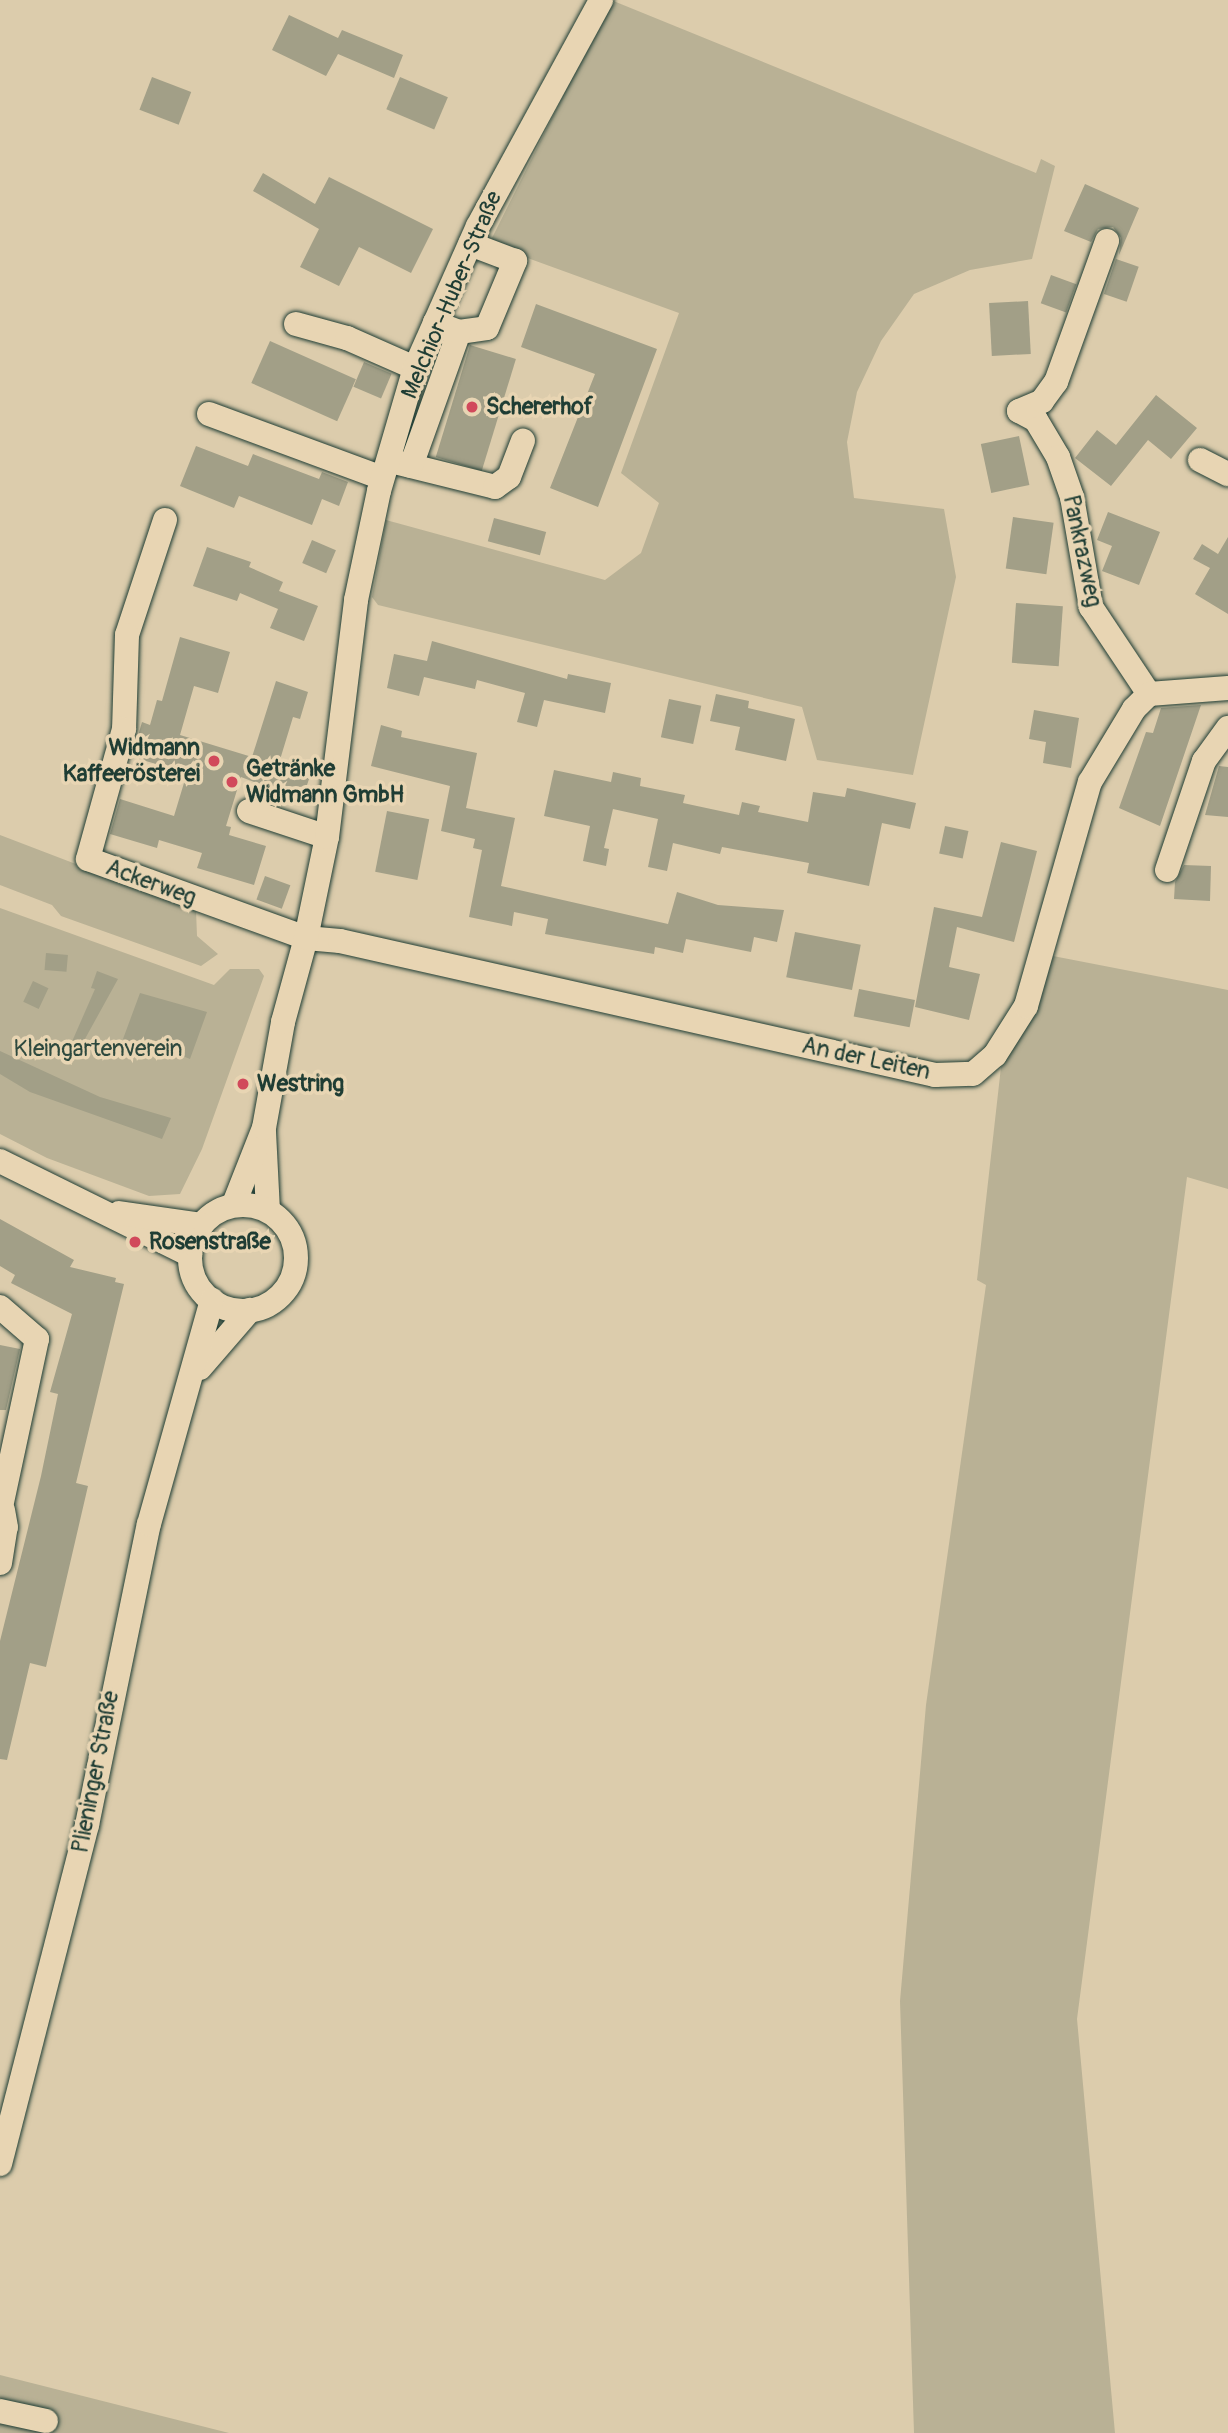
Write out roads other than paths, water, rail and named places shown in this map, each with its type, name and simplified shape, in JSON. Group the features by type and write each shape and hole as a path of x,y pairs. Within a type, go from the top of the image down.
{"street":[{"name":"Melchior-Huber-Straße","path":"264,1128 283,1021 306,938 327,837 356,600 394,468 415,368 470,244 545,97 601,0"},
{"name":"Pankrazweg","path":"1107,241 1056,382 1042,401 1019,411 1036,420 1058,457 1072,497 1091,607 1149,694"},
{"path":"435,323 459,332 487,328 515,261 470,244"},
{"path":"296,324 346,338 415,368"},
{"path":"394,468 459,332"},
{"path":"209,414 394,468 495,488 509,477 523,441"},
{"path":"1200,460 1228,474"},
{"name":"Ackerweg","path":"165,520 127,635 124,729 88,859 306,938"},
{"path":"1149,694 1228,688"},
{"name":"An der Leiten","path":"306,938 340,942 935,1075 973,1073 995,1055 1026,1006 1090,782 1115,736 1149,694"},
{"path":"1167,870 1204,761 1228,728"},
{"path":"249,811 327,837"},
{"path":"250,1310 230,1310 212,1300 192,1275 190,1255 201,1225 234,1204 264,1128"},
{"path":"234,1204 268,1210 264,1128"},
{"path":"0,1161 108,1211 190,1255"},
{"name":"Plieninger Straße","path":"191,1380 250,1310 278,1299 296,1269 291,1233 268,1210"},
{"path":"108,1211 201,1225"},
{"name":"Plieninger Straße","path":"0,2164 87,1825 149,1524 212,1300"},
{"path":"0,1307 37,1339 1,1511 6,1527 0,1563"},
{"path":"0,2411 46,2421"}],"place":[{"name":"Schererhof","path":"472,407"},
{"name":"Widmann Kaffeerösterei","path":"214,761"},
{"name":"Getränke Widmann GmbH","path":"232,782"},
{"name":"Westring","path":"243,1084"},
{"name":"Rosenstraße","path":"135,1242"}],"park label":[{"name":"Kleingartenverein","path":"98,1049"}]}
